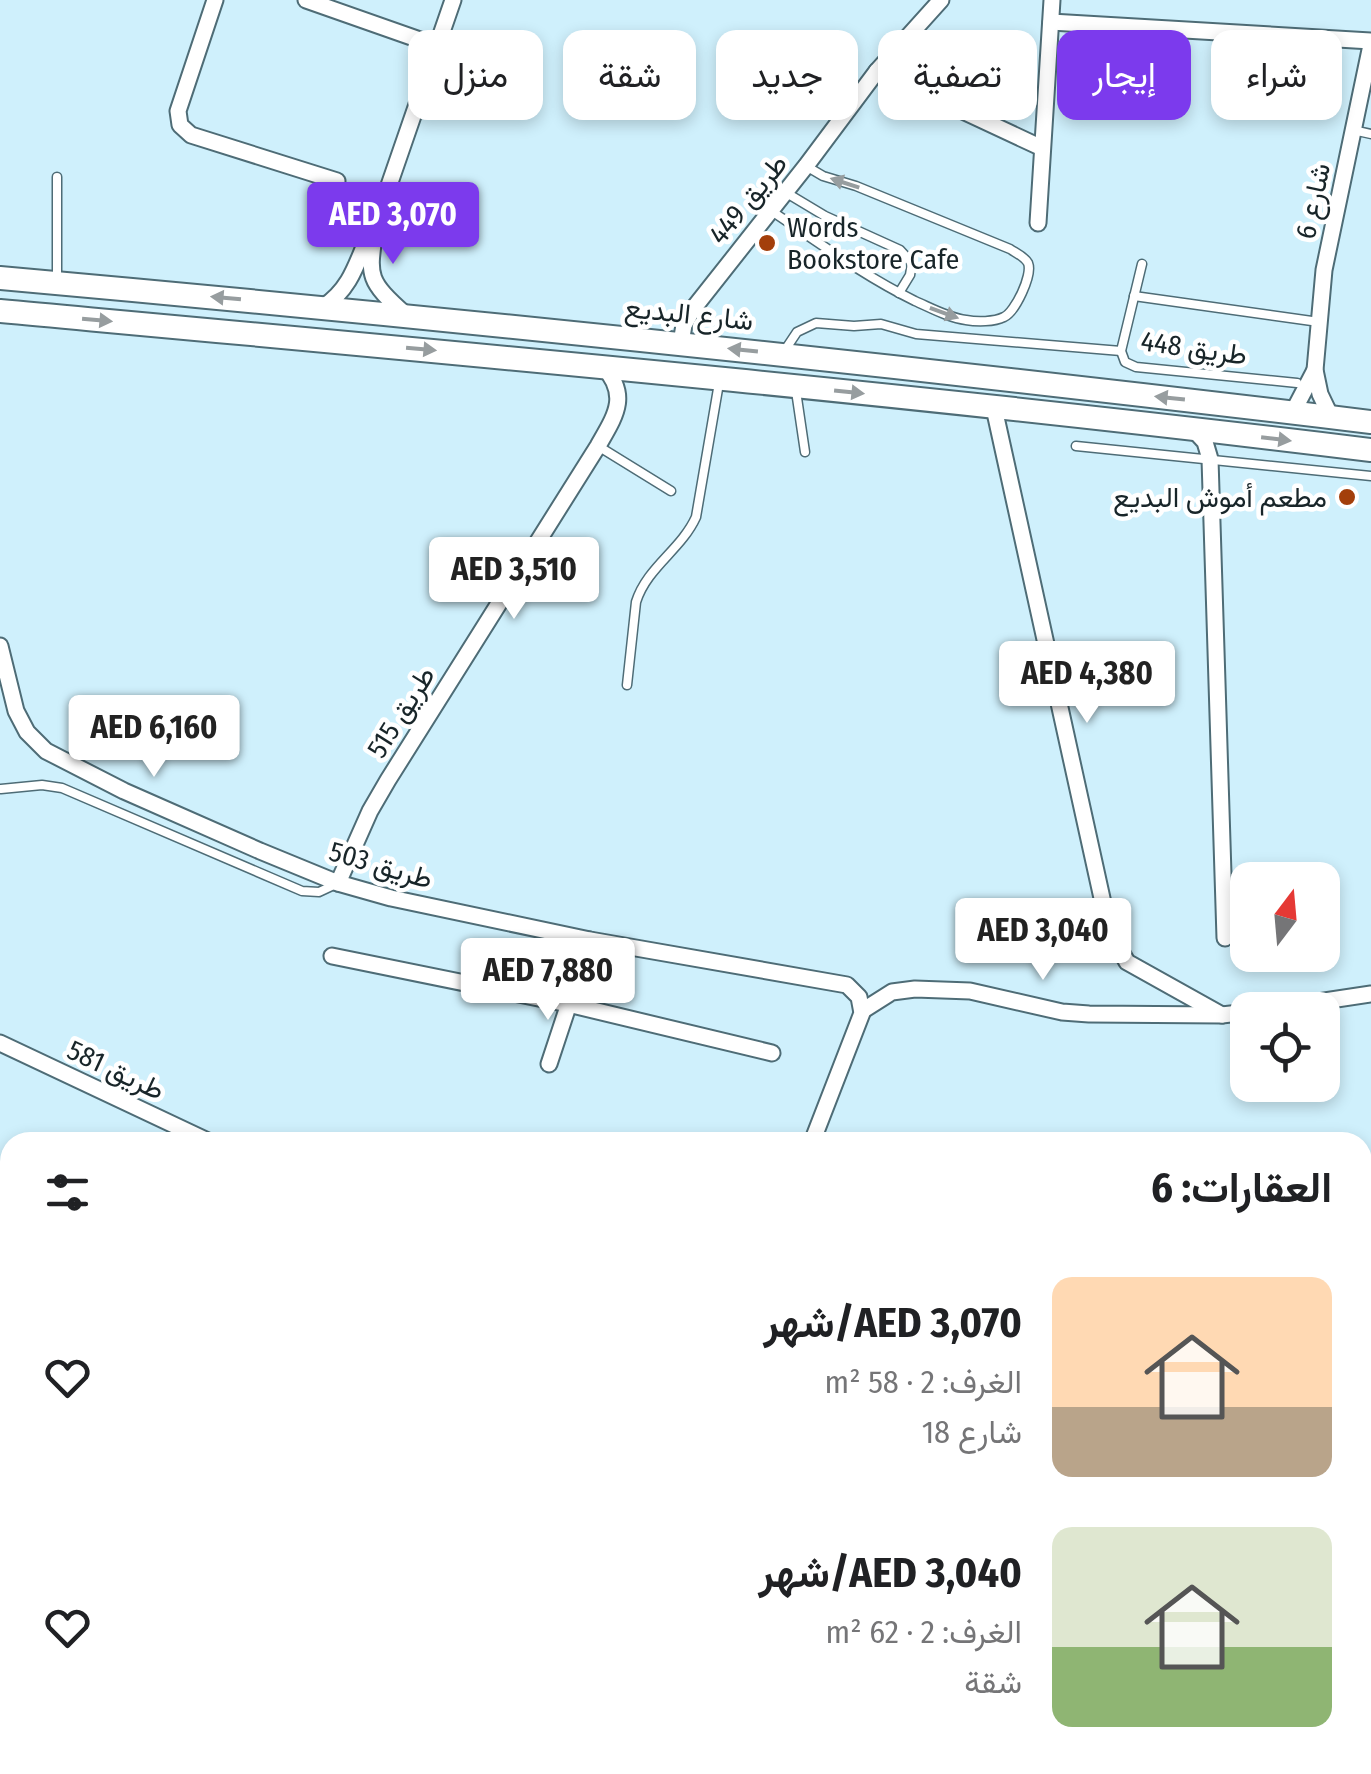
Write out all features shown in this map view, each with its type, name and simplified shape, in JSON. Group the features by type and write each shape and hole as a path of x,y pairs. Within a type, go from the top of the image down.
{"main road":[{"name":"شارع البديع","path":"0,278 406,314 1371,422"},
{"path":"0,311 603,366 1371,450"}],"street":[{"path":"214,0 178,111 183,130 336,181"},
{"path":"306,0 408,36"},
{"path":"442,30 452,0"},
{"name":"طريق 449","path":"681,344 688,317 877,71 942,0"},
{"path":"1038,223 1052,0"},
{"path":"1051,22 1371,43"},
{"name":"شارع 6","path":"1331,417 1320,394 1315,370 1324,270 1371,43"},
{"path":"877,71 1042,148"},
{"path":"406,314 379,290 370,272 376,223 411,120"},
{"path":"323,307 351,278 376,223"},
{"name":"طريق 515","path":"338,882 388,780 598,446 618,406 614,381 603,366"},
{"name":"شارع 6","path":"1293,412 1315,370"},
{"path":"994,408 1108,930 1127,962 1222,1015"},
{"path":"1193,428 1205,442 1210,459 1224,938"},
{"path":"1210,459 1225,432"},
{"name":"طريق 503","path":"0,646 16,711 27,732 46,750 124,791 260,851 338,882 392,898 590,940 838,983 854,990 862,1011"},
{"path":"549,1064 590,940"},
{"path":"332,956 568,1004 772,1054"},
{"path":"816,1132 862,1011 892,992 970,991 1062,1012 1089,1014 1230,1014"},
{"path":"1340,999 1371,994"},
{"name":"طريق 581","path":"0,1043 189,1132"}],"lane":[{"path":"1353,130 1371,134"},
{"path":"770,210 860,270 932,309 964,320 988,321 1007,316 1015,306 1029,265 1010,249 806,166"},
{"path":"57,177 57,283"},
{"path":"785,192 908,257 912,263 910,274 899,293"},
{"name":"طريق 448","path":"1142,264 1121,351 1125,362 1136,367 1298,383"},
{"path":"1134,296 1319,322"},
{"path":"783,354 797,332 816,323 882,324 916,334 1121,351"},
{"path":"626,685 640,590 696,517 720,378"},
{"path":"795,386 805,452"},
{"path":"598,446 671,490"},
{"path":"1076,446 1371,476"},
{"path":"2,789 42,785 62,788 302,891 319,892 338,882"}],"place":[{"name":"Words Bookstore Cafe","path":"767,243"},
{"name":"مطعم أموش البديع","path":"1347,497"}]}
